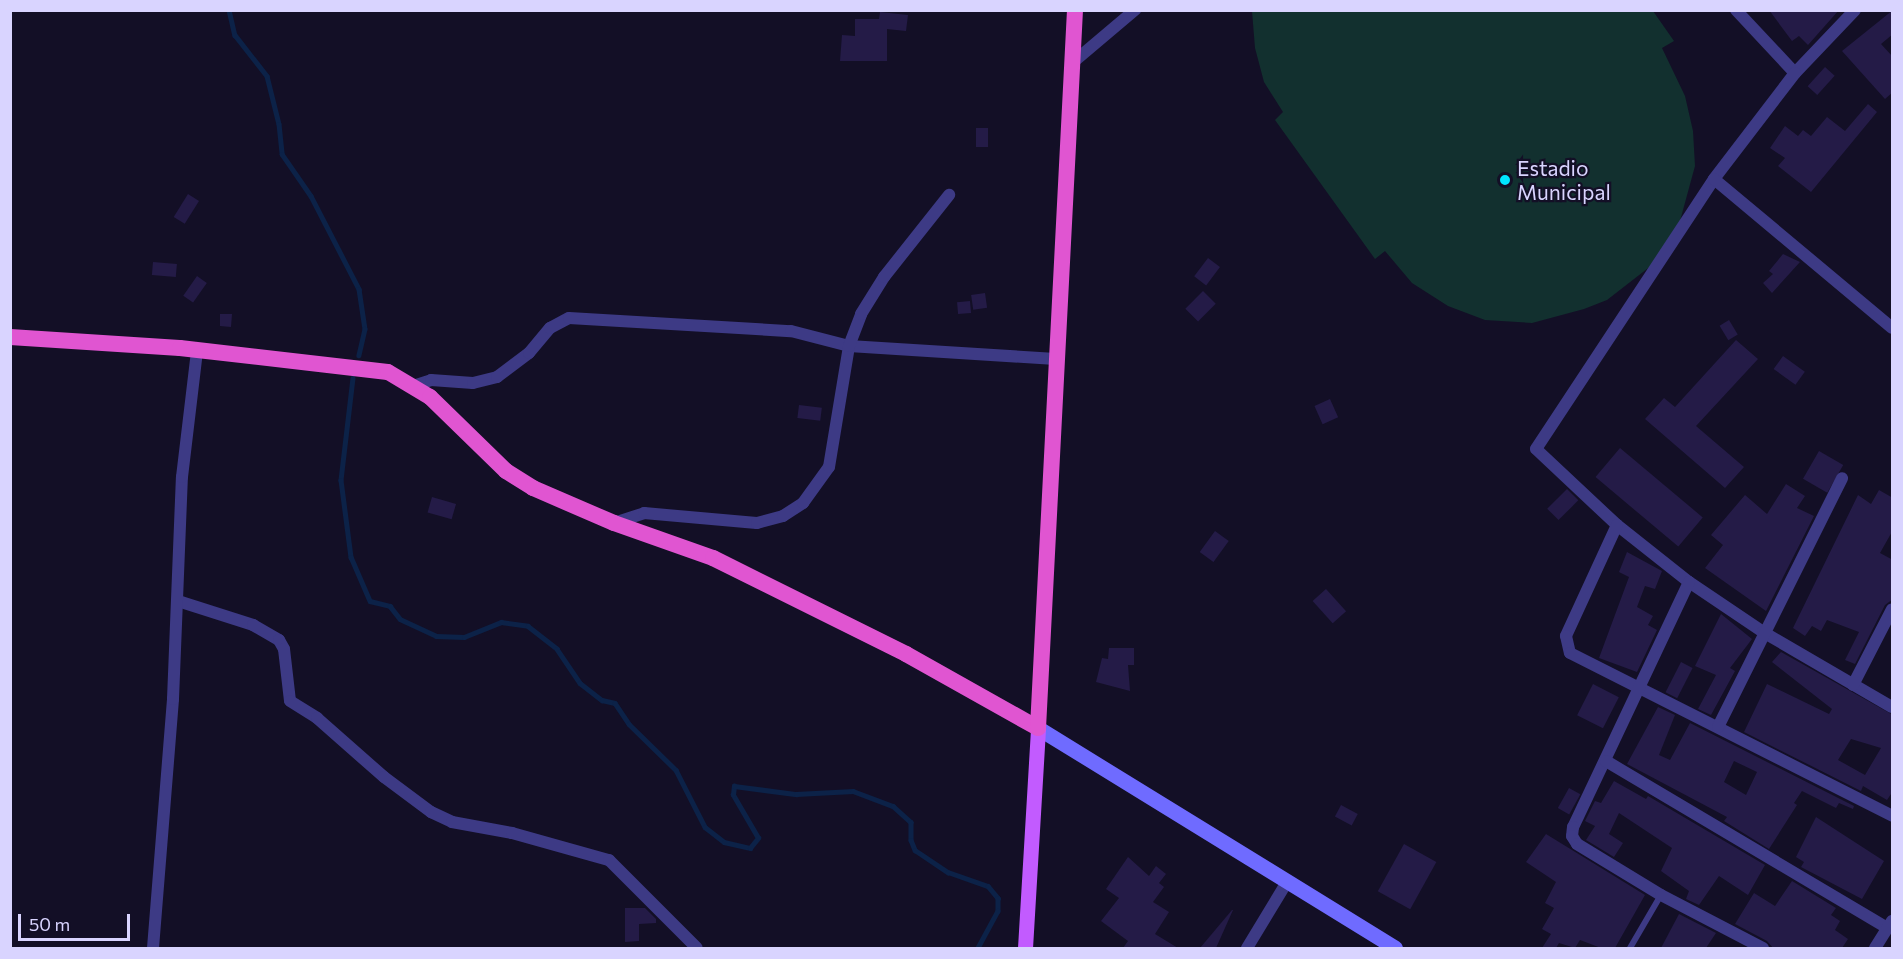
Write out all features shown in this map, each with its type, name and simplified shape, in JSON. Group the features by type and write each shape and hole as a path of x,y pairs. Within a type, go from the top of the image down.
{"highway":[{"path":"10,337 197,351 388,372 430,397 506,471 556,500 713,558 906,654 1038,728 1075,10"}],"main road":[{"path":"1024,948 1038,728 1395,948"}],"street":[{"path":"1071,64 1135,10"},
{"path":"1736,10 1795,73"},
{"path":"1855,10 1795,73 1714,179 1536,449 1617,525 1689,582 1763,632 1893,707"},
{"path":"1714,179 1893,328"},
{"path":"614,523 644,513 757,524 783,516 803,503 821,484 829,467 849,346 861,314 884,278 949,195"},
{"path":"413,386 431,380 473,383 497,377 529,353 550,328 569,318 791,331 849,346 1056,359"},
{"path":"153,948 178,601 182,477 197,351"},
{"path":"1718,727 1763,632 1842,478"},
{"path":"1617,525 1565,643 1570,652 1639,690 1718,727 1893,816"},
{"path":"1689,582 1572,836 1577,844 1661,895 1756,947"},
{"path":"178,601 253,625 279,640 284,649 290,701 317,718 384,777 431,812 452,822 512,833 609,860 652,900 697,948"},
{"path":"1853,685 1893,609"},
{"path":"1606,761 1890,925 1875,948"},
{"path":"1248,948 1287,882"}],"lane":[{"path":"1630,948 1661,895"}],"green space":[{"name":"Estadio Municipal","path":"1252,11 1653,11 1674,41 1662,48 1685,96 1693,131 1695,166 1680,221 1652,265 1607,300 1584,309 1532,323 1485,320 1448,306 1412,283 1385,251 1375,259 1275,120 1283,112 1264,82 1255,48"}],"building":[{"path":"1769,10 1839,10 1808,45 1799,36 1792,41"},
{"path":"1893,10 1893,34 1881,44 1893,57 1893,92 1885,99 1842,51"},
{"path":"880,12 908,15 906,31 887,29 887,61 840,61 842,35 855,36 855,19 879,19"},
{"path":"1825,67 1835,76 1817,95 1808,86"},
{"path":"1868,104 1877,112 1811,192 1778,166 1785,158 1770,148 1785,126 1798,136 1803,130 1811,136 1827,117 1845,131"},
{"path":"976,128 988,128 988,147 976,147"},
{"path":"188,194 199,201 185,224 174,217"},
{"path":"1783,254 1800,262 1772,293 1763,283 1773,274 1769,271"},
{"path":"1208,258 1220,267 1206,285 1194,276"},
{"path":"153,262 177,264 176,277 152,275"},
{"path":"197,276 207,283 193,303 183,296"},
{"path":"1203,291 1216,304 1198,321 1185,309"},
{"path":"985,293 987,308 973,310 971,295"},
{"path":"970,301 971,313 958,314 957,302"},
{"path":"220,314 232,314 231,327 220,326"},
{"path":"1729,320 1738,335 1728,340 1720,326"},
{"path":"1736,340 1758,359 1696,426 1744,467 1725,488 1645,419 1664,398 1675,407"},
{"path":"1783,356 1805,372 1795,385 1774,369"},
{"path":"1330,399 1338,417 1323,424 1314,406"},
{"path":"799,405 822,408 820,421 797,418"},
{"path":"1620,448 1703,517 1678,547 1596,477"},
{"path":"1819,451 1843,465 1827,493 1803,479"},
{"path":"1786,484 1805,496 1797,508 1814,516 1766,611 1705,568 1723,545 1711,535 1745,495 1767,514"},
{"path":"1567,489 1578,500 1559,520 1547,509"},
{"path":"1879,490 1893,498 1893,530 1880,553 1893,560 1893,599 1885,605 1855,664 1845,660 1859,632 1827,620 1821,631 1812,626 1805,636 1793,628 1858,495 1871,504"},
{"path":"432,497 456,504 452,519 428,512"},
{"path":"1215,531 1229,541 1213,562 1200,552"},
{"path":"1627,552 1662,571 1655,589 1645,586 1637,607 1653,616 1648,625 1657,630 1637,672 1599,658 1629,577 1619,572"},
{"path":"1326,589 1346,611 1333,623 1313,601"},
{"path":"1721,614 1752,639 1730,668 1735,671 1711,715 1698,709 1716,675 1695,666"},
{"path":"1109,648 1134,648 1134,665 1128,665 1130,691 1096,682 1102,658 1108,659"},
{"path":"1781,652 1893,715 1893,791 1887,800 1863,786 1861,791 1744,732 1767,684 1829,714 1832,709 1772,662","holes":["1851,739 1881,748 1865,775 1838,760"]},
{"path":"1681,662 1693,668 1677,698 1666,692"},
{"path":"1593,684 1619,697 1603,728 1577,715"},
{"path":"1658,707 1675,715 1659,755 1670,760 1690,723 1854,806 1853,809 1839,803 1836,808 1802,791 1794,803 1797,805 1769,849 1724,821 1727,817 1627,764","holes":["1734,761 1757,772 1746,795 1724,782"]},
{"path":"1614,781 1646,799 1648,796 1765,865 1748,895 1719,876 1699,905 1686,899 1689,891 1661,871 1672,848 1619,813 1609,834 1623,843 1614,857 1586,840 1595,826 1585,821 1595,801 1601,803"},
{"path":"1569,788 1580,794 1569,814 1558,808"},
{"path":"1341,805 1358,814 1352,825 1335,816"},
{"path":"1816,817 1884,861 1862,899 1801,867 1804,862 1796,857"},
{"path":"1546,834 1645,895 1615,948 1601,948 1580,940 1575,948 1559,943 1556,948 1542,948 1551,934 1542,929 1554,908 1545,903 1556,882 1526,862"},
{"path":"1404,844 1436,862 1410,909 1378,891"},
{"path":"1128,857 1149,876 1156,866 1166,874 1159,883 1164,887 1153,902 1169,912 1155,934 1178,948 1123,948 1128,941 1101,921 1119,898 1106,889"},
{"path":"1792,881 1836,908 1831,915 1840,921 1835,930 1848,939 1842,948 1773,948 1767,941 1735,924 1754,893 1775,906"},
{"path":"625,908 645,908 656,919 656,923 639,924 639,941 625,942"},
{"path":"1232,910 1216,948 1200,948"},
{"path":"1679,914 1716,933 1706,948 1661,948"}],"waterway":[{"path":"229,10 235,35 267,76 279,124 282,154 311,196 359,289 365,329 359,355"},
{"path":"353,378 341,480 351,557 370,601 390,606 400,619 436,636 464,637 501,622 528,626 557,649 580,683 602,700 615,703 629,724 676,770 705,827 724,842 750,848 758,838 733,795 734,786 796,794 853,791 893,806 911,822 911,840 915,850 948,872 988,886 998,898 998,911 978,948"}],"place":[{"name":"Estadio Municipal","path":"1505,180"}]}
